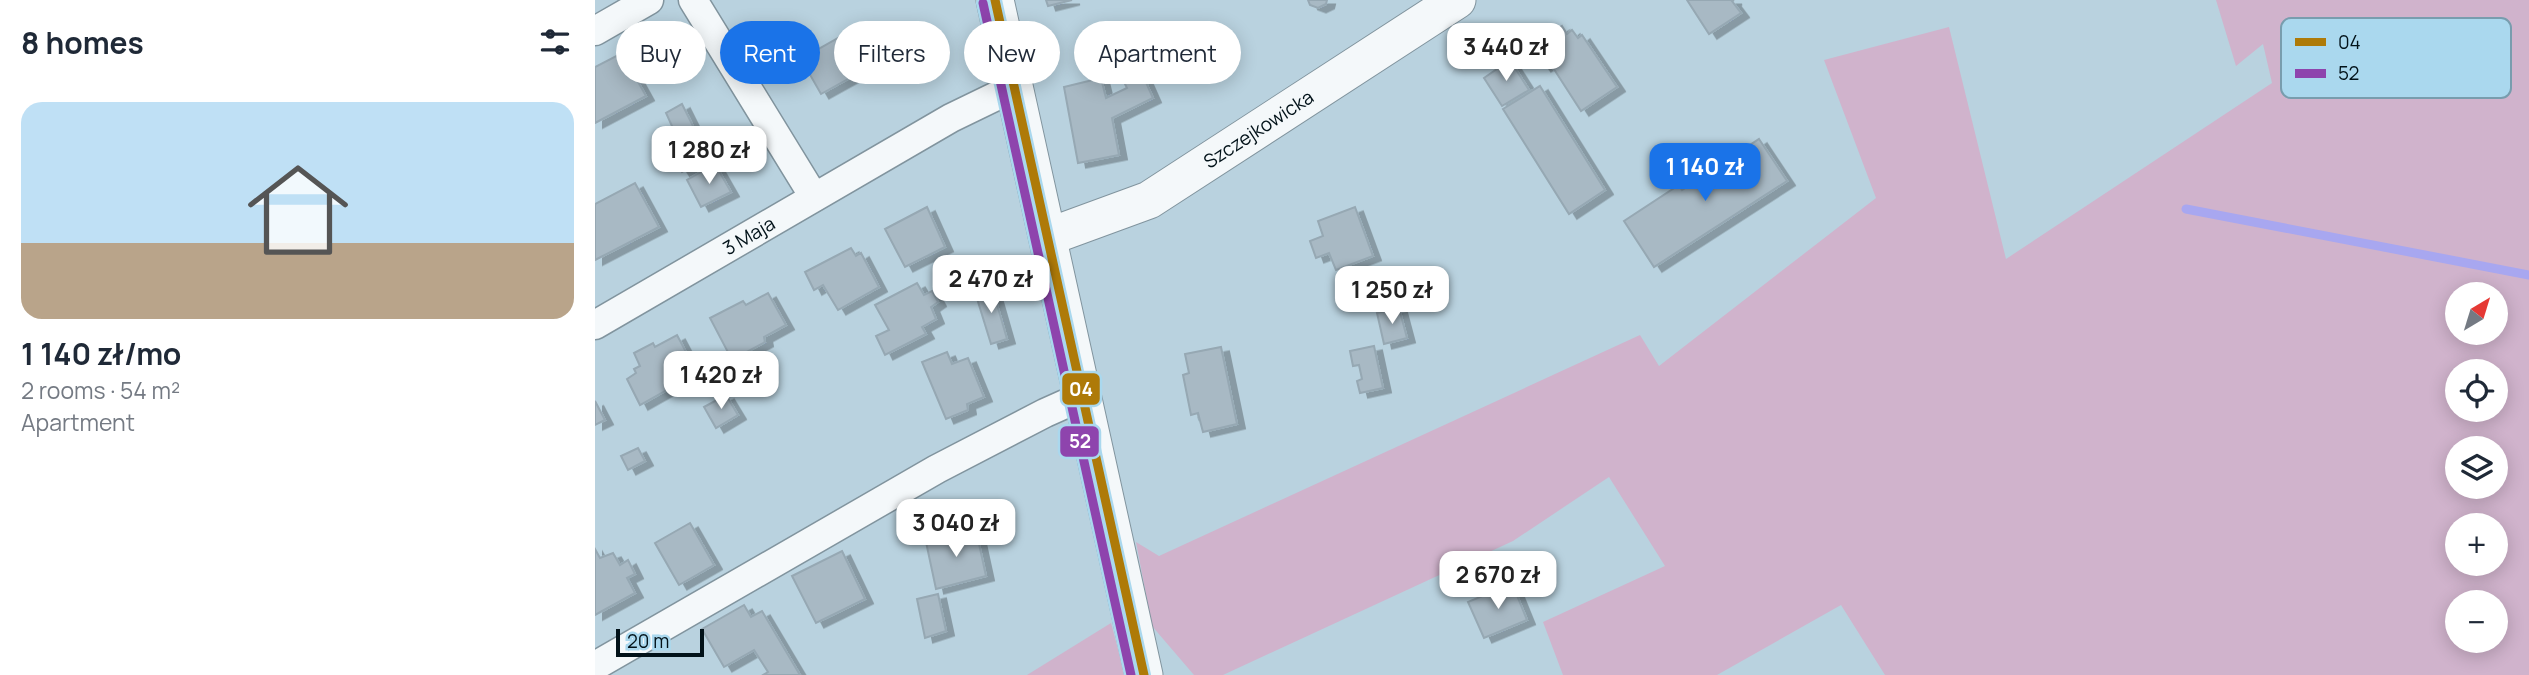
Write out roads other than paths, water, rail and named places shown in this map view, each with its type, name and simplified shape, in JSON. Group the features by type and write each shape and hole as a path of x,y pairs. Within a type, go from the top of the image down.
{"street":[{"path":"595,31 649,0"},
{"path":"693,0 814,197"},
{"path":"995,0 1143,675"},
{"name":"Szczejkowicka","path":"1048,237 1149,201 1457,0"},
{"name":"3 Maja","path":"595,325 951,117 1015,87"},
{"path":"595,666 937,469 1083,396"}],"waterway":[{"path":"2186,209 2529,275"}]}
